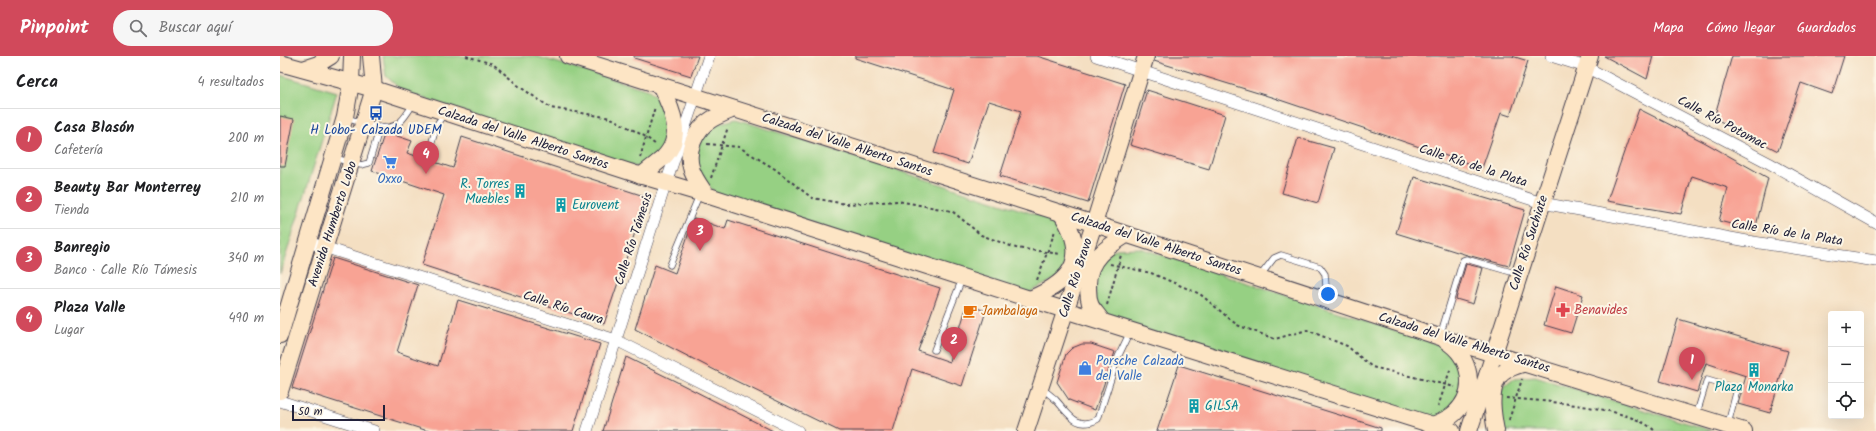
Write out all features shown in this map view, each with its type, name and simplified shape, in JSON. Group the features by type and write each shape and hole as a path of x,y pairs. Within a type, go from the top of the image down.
{"main road":[{"path":"303,69 318,64 331,56"},
{"path":"280,335 344,117 351,84 352,56"},
{"name":"Avenida Humberto Lobo","path":"280,391 374,89 372,56"},
{"name":"Calzada del Valle Alberto Santos","path":"568,56 661,87 1061,213 1493,353 1524,370 1696,416 1744,431"},
{"name":"Calle Río Suchiate","path":"1469,431 1588,62"},
{"name":"Calzada del Valle Alberto Santos","path":"280,63 351,84 374,89 638,175 703,194 1030,299 1452,431"},
{"name":"Calle Río Bravo","path":"1026,431 1094,224 1144,63"},
{"path":"638,175 663,158 670,149 674,137 675,125 673,114 661,87"},
{"path":"703,194 692,171 691,148 698,133 704,126 711,120 734,109"},
{"path":"1030,299 1049,291 1064,279 1071,270 1076,257 1076,245 1070,226 1061,213"},
{"path":"1103,322 1091,306 1088,292 1088,280 1094,260 1104,249 1126,235"},
{"path":"1433,425 1454,414 1463,403 1469,390 1469,374 1464,358 1453,345 1440,337"},
{"path":"1502,428 1492,413 1493,396 1498,378 1509,369 1524,370"}],"street":[{"name":"Calle Río Támesis","path":"587,431 666,183 709,56"},
{"name":"Calle Río de la Plata","path":"1096,56 1144,63 1498,190 1542,203 1747,241 1875,260"},
{"name":"Calle Río Potomac","path":"1551,56 1588,62 1876,223"},
{"name":"Calle Río Caura","path":"308,242 325,246 616,340 798,431"},
{"path":"280,401 374,431"}],"lane":[{"path":"344,117 380,127 397,124 414,102"},
{"path":"428,156 437,124 445,113"},
{"path":"333,157 361,165 369,163 380,127"},
{"path":"670,265 703,194"},
{"path":"1258,278 1274,258 1281,255 1320,267 1325,274 1327,300"},
{"path":"1440,337 1463,260 1466,259 1519,274"},
{"path":"934,350 963,277"},
{"path":"1041,388 1055,399 1073,421 1084,425 1092,423 1098,419 1118,357 1131,330"},
{"path":"1696,416 1706,380 1736,389 1738,390 1727,426"}],"path":[{"path":"466,56 493,64 520,87 550,108 611,118 646,137 656,146 670,149"},
{"path":"638,175 646,137 661,87"},
{"path":"703,194 722,147 734,109"},
{"path":"691,148 709,144 722,147 739,147 775,169 812,198 846,204 898,201 952,211 981,235 1016,248 1076,257"},
{"path":"1030,299 1061,213"},
{"path":"1103,322 1126,235"},
{"path":"1094,260 1151,273 1200,294 1238,324 1275,339 1307,330 1347,346 1372,367 1469,390"},
{"path":"1438,407 1452,366"},
{"path":"1502,428 1516,399 1524,370"},
{"path":"1493,396 1600,408 1648,425 1655,431"}],"green space":[{"path":"383,56 535,56 649,90 667,107 672,131 661,156 645,168 621,164 402,91 386,76"},
{"path":"280,75 337,92 280,274"},
{"path":"736,119 1050,219 1064,236 1067,255 1061,276 1028,293 715,193 700,175 696,154 701,137 716,124"},
{"path":"1140,248 1449,348 1468,388 1443,418 1420,418 1107,318 1095,301 1097,261 1116,249"},
{"path":"1535,377 1713,431 1501,431 1501,389 1514,379"}],"building":[{"path":"634,56 698,56 691,76 634,58"},
{"path":"855,56 1037,56 1125,84 1088,203 1000,176 1021,111 989,101 968,164 934,153 954,90 855,58"},
{"path":"1155,56 1512,56 1528,61 1510,116 1501,113 1482,168 1271,97 1154,61"},
{"path":"1604,56 1653,56 1647,79"},
{"path":"1732,56 1844,56 1832,94 1801,83 1778,151 1714,118"},
{"path":"1147,90 1225,115 1209,169 1130,145"},
{"path":"1639,109 1704,142 1768,178 1755,230 1719,221 1728,188 1692,176 1681,214 1607,201"},
{"path":"280,116 294,119 285,166 280,166"},
{"path":"385,132 412,141 407,153 453,168 462,137 647,197 604,324 422,265 444,195 372,171"},
{"path":"1298,138 1334,148 1318,203 1282,193"},
{"path":"1414,177 1525,210 1509,266 1467,255 1396,233"},
{"path":"694,218 725,229 728,220 940,288 918,351 950,362 967,305 986,311 962,386 912,369 893,431 839,431 734,380 635,329 655,265 675,273"},
{"path":"333,258 418,285 397,352 438,366 458,300 600,344 573,431 428,431 292,388"},
{"path":"1466,264 1483,268 1473,304 1456,299"},
{"name":"Benavides","path":"1556,286 1583,295 1571,333 1544,325"},
{"name":"Plaza Monarka","path":"1678,319 1788,351 1770,413 1738,404 1746,376 1706,363 1697,392 1660,381"},
{"name":"Porsche Calzada del Valle","path":"1082,344 1091,344 1115,352 1095,410 1069,400 1057,382 1066,354 1072,348"},
{"path":"626,357 675,381 773,431 603,431"},
{"path":"1179,365 1381,428 1381,431 1157,431"}],"place":[{"name":"H Lobo- Calzada UDEM","path":"376,113"},
{"name":"Oxxo","path":"390,162"},
{"name":"Plaza Valle","path":"426,174"},
{"name":"R. Torres Muebles","path":"520,191"},
{"name":"Eurovent","path":"561,205"},
{"name":"Banregio","path":"700,251"},
{"name":"Benavides","path":"1563,310"},
{"name":"Jambalaya","path":"970,311"},
{"name":"Beauty Bar Monterrey","path":"954,360"},
{"name":"Porsche Calzada del Valle","path":"1085,368"},
{"name":"Plaza Monarka","path":"1754,370"},
{"name":"Casa Blasón","path":"1692,380"},
{"name":"GILSA","path":"1194,406"}]}
